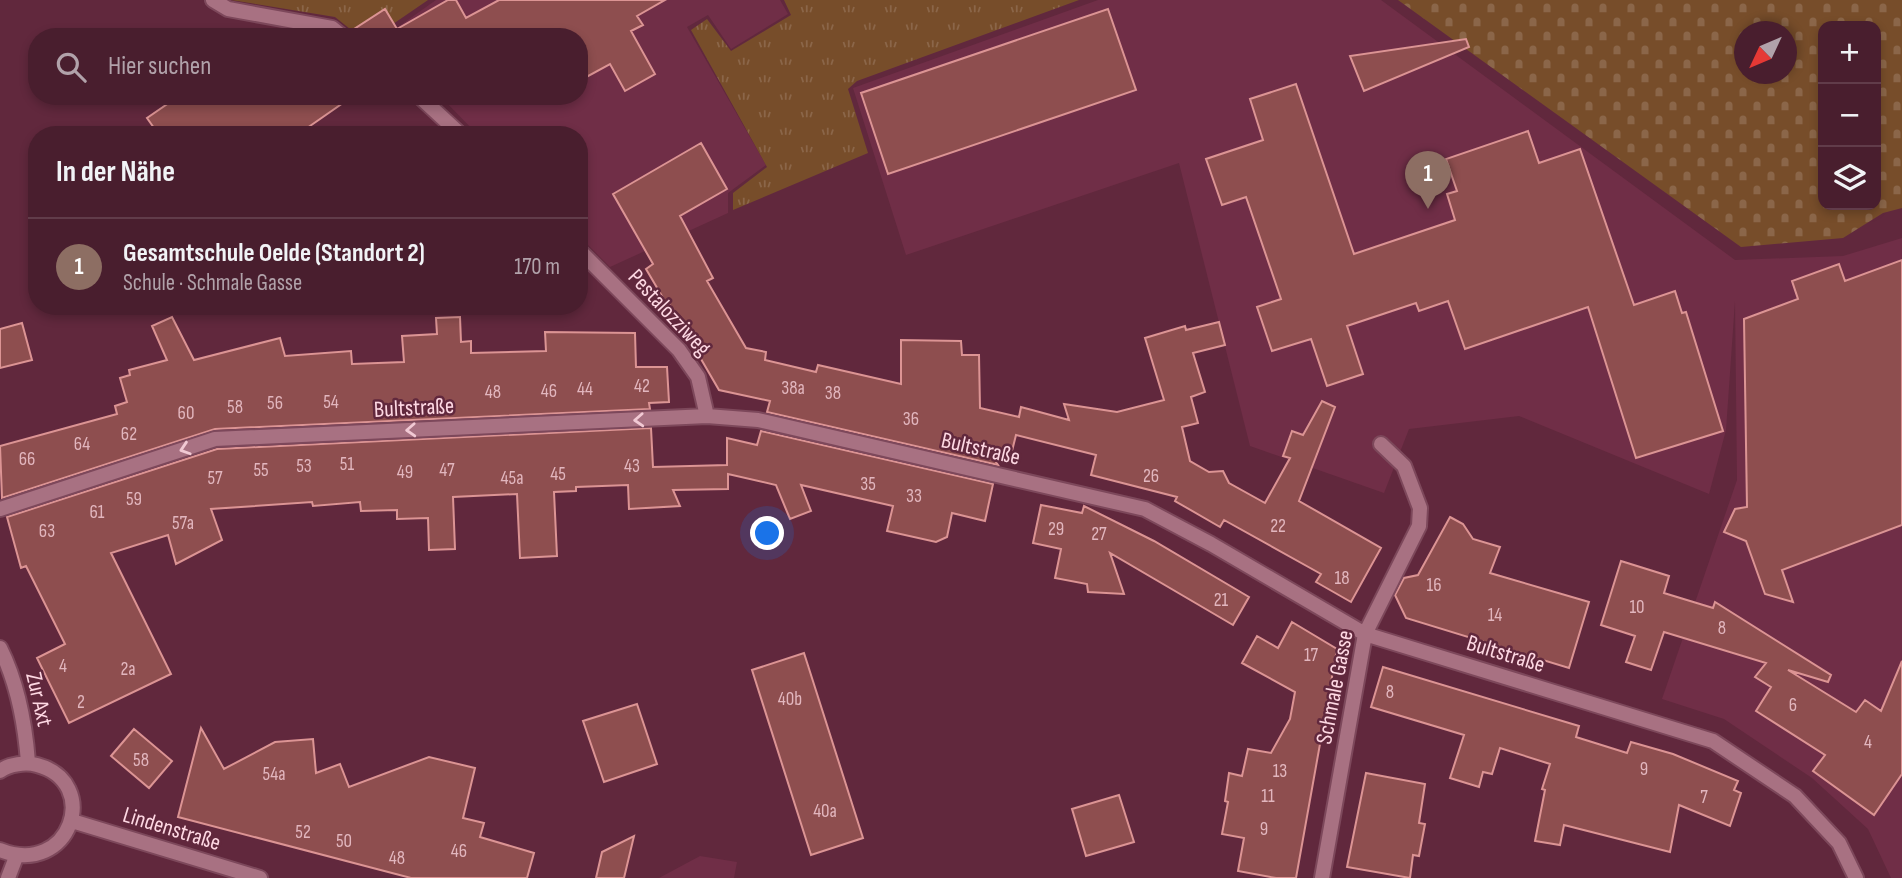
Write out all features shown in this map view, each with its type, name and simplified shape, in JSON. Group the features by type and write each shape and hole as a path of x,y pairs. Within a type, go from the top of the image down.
{"street":[{"path":"213,0 228,9 332,28"},
{"path":"429,105 451,126"},
{"name":"Pestalozziweg","path":"588,259 680,350 698,377 707,416"},
{"name":"Bultstraße","path":"0,509 215,439 707,416 758,420 1144,509 1211,544 1365,634 1713,741 1795,796 1839,843 1856,878"},
{"name":"Schmale Gasse","path":"1322,878 1365,634 1419,526 1420,509 1404,466 1381,444"},
{"name":"Zur Axt","path":"0,648 24,718 28,762"},
{"path":"0,771 28,762 44,767 58,775 68,789 73,805 72,821 65,838 51,851 34,858 16,858 0,850"},
{"name":"Lindenstraße","path":"72,821 260,878"},
{"path":"8,878 16,858"}],"shaded area":[{"path":"436,0 780,0 788,14 731,49 708,15 687,27 766,165 728,193 728,213 610,267 588,245 588,126 469,126 449,105 588,105 588,28 397,28"},
{"path":"1098,0 1381,0 1735,260 1843,256 1902,238 1902,878 1891,878 1868,829 1812,778 1724,719 1662,699 1737,480 1735,301 1726,430 1709,494 1519,416 1409,429 1384,493 1250,446 1179,163 906,255 853,88"},
{"path":"700,856 737,862 734,878 659,878"}],"green space":[{"path":"231,0 428,0 387,28 349,28 335,17"},
{"path":"784,0 1079,0 857,81 848,89 868,153 733,210 733,193 767,167 691,30 707,19 731,51 791,15"},
{"path":"1398,0 1902,0 1902,208 1883,213 1843,238 1741,247"}],"building":[{"path":"448,0 456,0 466,18 499,0 665,0 637,16 643,25 631,31 655,74 625,91 610,64 588,76 588,28 399,28"},
{"path":"385,9 396,28 356,28"},
{"path":"1108,9 1136,90 888,174 861,93"},
{"path":"1466,39 1469,47 1364,91 1350,56"},
{"path":"1296,84 1354,254 1455,220 1447,194 1457,191 1446,159 1528,131 1539,163 1580,149 1634,305 1675,291 1682,313 1686,312 1723,431 1636,458 1588,307 1465,349 1448,301 1419,311 1416,303 1347,326 1363,374 1327,386 1311,339 1272,351 1257,307 1281,299 1246,197 1222,205 1206,159 1263,140 1250,99"},
{"path":"166,105 340,105 310,126 153,126 147,118"},
{"path":"701,143 727,189 680,216 713,278 707,281 746,348 766,352 765,360 816,372 818,365 901,384 901,340 961,341 962,355 979,355 980,408 1019,417 1021,407 1069,420 1064,404 1117,412 1164,400 1145,338 1185,326 1186,330 1219,322 1225,345 1193,353 1205,392 1191,397 1198,423 1182,427 1190,461 1209,472 1223,471 1229,483 1265,503 1290,458 1283,456 1292,431 1303,435 1322,401 1335,407 1299,501 1381,548 1351,602 1316,582 1321,574 1224,520 1220,527 1175,501 1177,497 1091,475 1096,455 1016,435 1011,455 1000,452 996,462 998,465 767,412 770,401 719,390 646,269 653,264 613,194"},
{"path":"1902,260 1902,525 1782,570 1793,602 1765,594 1746,541 1724,532 1735,509 1747,507 1744,319 1798,299 1792,281 1839,264 1845,281"},
{"path":"172,317 194,360 280,338 285,356 351,351 352,364 404,362 402,336 437,334 436,318 460,317 461,342 471,341 471,353 546,351 545,332 635,333 636,367 667,367 669,402 649,403 650,409 215,429 2,498 0,446 117,414 115,406 127,402 120,378 130,375 129,370 167,360 152,326"},
{"path":"22,323 32,360 0,368 0,329"},
{"path":"651,428 653,467 727,465 727,438 757,445 761,431 993,484 985,521 952,513 947,537 936,542 887,531 893,506 801,485 811,511 790,519 776,485 728,474 728,489 673,490 680,506 629,509 628,485 576,487 576,491 554,492 557,556 520,558 517,494 453,497 455,549 429,550 428,518 397,519 397,510 361,511 360,502 313,506 312,502 211,509 222,540 176,564 168,535 111,553 171,674 69,723 37,658 65,644 26,566 21,568 7,517 217,449"},
{"path":"1041,505 1082,513 1084,506 1154,541 1249,597 1233,625 1110,553 1124,594 1088,592 1087,584 1055,578 1061,549 1033,543"},
{"path":"1450,517 1463,524 1473,539 1500,547 1490,573 1589,602 1569,668 1406,618 1395,595 1404,578 1418,575"},
{"path":"1621,561 1669,576 1664,593 1713,608 1715,602 1831,675 1828,682 1788,670 1856,712 1865,700 1881,711 1902,661 1902,774 1874,815 1813,771 1825,755 1756,711 1771,687 1755,677 1766,663 1664,632 1651,670 1626,662 1635,636 1601,625"},
{"path":"1292,622 1337,649 1296,878 1276,878 1238,871 1244,838 1222,834 1228,802 1225,801 1229,773 1242,776 1248,749 1271,753 1290,719 1295,692 1242,663 1257,636 1278,648"},
{"path":"804,653 863,838 811,855 752,670"},
{"path":"1383,667 1579,726 1576,737 1627,753 1631,742 1673,754 1738,781 1734,790 1741,793 1730,826 1679,805 1670,852 1564,825 1560,845 1535,841 1545,790 1542,789 1550,764 1500,748 1492,774 1483,772 1479,787 1450,778 1464,735 1371,707"},
{"path":"637,704 657,764 604,782 583,721"},
{"path":"201,728 224,769 275,742 313,739 316,773 340,764 349,787 429,757 475,768 463,818 484,823 480,837 534,853 527,878 411,878 178,817"},
{"path":"134,729 172,761 149,788 111,756"},
{"path":"1366,773 1425,784 1419,823 1425,824 1419,856 1413,855 1410,878 1347,867"},
{"path":"1119,795 1134,842 1086,856 1072,809"},
{"path":"634,836 624,878 596,878 602,852"}],"place":[{"name":"Gesamtschule Oelde (Standort 2)","path":"1428,209"}]}
